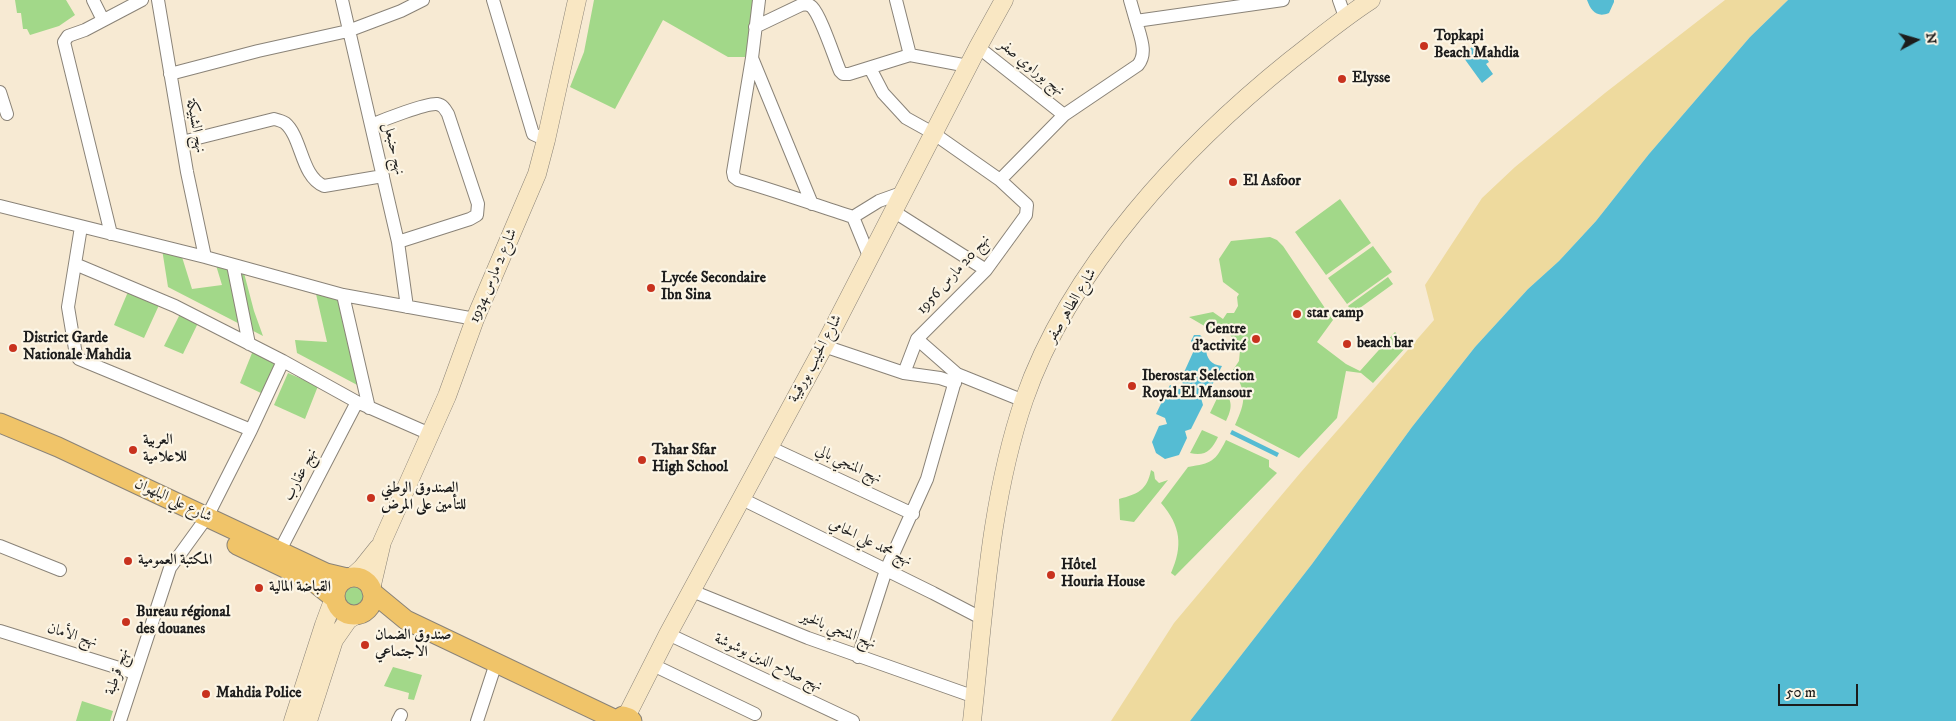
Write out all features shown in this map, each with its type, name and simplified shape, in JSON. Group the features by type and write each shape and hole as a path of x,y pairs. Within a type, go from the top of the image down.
{"main road":[{"name":"شارع 2 مارس 1934","path":"372,591 382,542 448,396 475,319 536,174 546,140 577,0"},
{"name":"شارع الحبيب بورقيبة","path":"622,720 824,346 869,256 1004,0"},
{"name":"شارع الطاهر صفر","path":"972,721 998,506 1024,400 1044,352 1076,295 1120,232 1165,176 1234,108 1345,17 1371,0"},
{"name":"شارع علي البلهوان","path":"0,423 56,452 277,557 326,573 350,577"},
{"name":"شارع علي البلهوان","path":"0,436 56,452"},
{"name":"شارع 2 مارس 1934","path":"350,577 362,568 382,542"},
{"name":"شارع علي البلهوان","path":"277,557 334,598"},
{"path":"292,721 337,586 350,577 364,580 372,591 406,620 622,720"},
{"path":"308,721 334,640 348,620 371,604 372,591"},
{"path":"334,598 340,609 350,615 359,614 406,620"}],"street":[{"path":"93,0 102,20"},
{"path":"111,234 64,42 68,36 142,0"},
{"name":"نهج الشبيكة","path":"158,0 182,142 205,257"},
{"name":"نهج حنبعل","path":"342,0 398,242 407,307"},
{"path":"170,74 258,51 348,31 401,11 423,0"},
{"path":"493,0 533,134 546,140"},
{"path":"759,0 752,58 733,172 734,177 738,180 853,216 879,201 904,192"},
{"path":"896,0 910,55"},
{"path":"1000,180 1064,115 1138,65 1142,60 1144,52 1130,0"},
{"path":"1136,21 1283,0"},
{"path":"1339,0 1345,17"},
{"path":"755,27 801,5 807,4 813,7 840,71 843,74 849,74 910,55 968,66"},
{"name":"نهج بوراوي صفر","path":"978,47 1064,115"},
{"path":"752,58 812,204"},
{"name":"نهج 20 مارس 1956","path":"870,68 883,93 906,118 933,133 1000,180 1024,202 1028,210 986,270 917,339 904,373"},
{"path":"0,92 7,114"},
{"path":"371,124 432,105 438,104 444,107 478,204 477,214 470,218 398,242"},
{"path":"182,142 274,119 284,122 289,127 309,170 320,184 324,186 383,176"},
{"path":"0,206 205,257 343,295 475,319"},
{"path":"894,211 986,270"},
{"path":"853,216 869,256"},
{"path":"81,227 68,307 76,355 79,359 251,430"},
{"path":"75,264 169,303 283,361 356,402 430,434"},
{"path":"233,265 249,344"},
{"path":"343,295 369,408"},
{"path":"917,339 956,379"},
{"path":"824,346 904,373 956,379 1024,400"},
{"name":"نهج قرطبة","path":"120,721 170,568 203,522 251,430 283,361"},
{"path":"858,656 886,570 913,514 927,479 956,379"},
{"name":"نهج عقارب","path":"277,557 356,402"},
{"name":"نهج المنجي بالي","path":"769,447 913,514"},
{"name":"نهج محمد علي الحامي","path":"742,499 983,619"},
{"path":"0,546 60,570"},
{"name":"نهج المنجي بالخير","path":"692,590 858,656 975,698"},
{"name":"نهج الأمان","path":"0,630 135,673"},
{"name":"نهج صلاح الدين بوشوشة","path":"668,634 853,721"},
{"path":"477,721 496,663"},
{"path":"653,665 755,714"}],"green space":[{"path":"15,0 66,0 75,15 59,26 30,35 27,29 23,29 21,13 17,13"},
{"path":"594,0 755,0 749,57 728,57 663,20 615,109 570,87 584,52"},
{"path":"1340,199 1371,243 1326,275 1295,232"},
{"path":"1270,237 1277,240 1283,246 1333,320 1317,342 1346,364 1360,371 1395,332 1407,346 1373,383 1361,373 1346,371 1337,418 1299,458 1235,425 1243,403 1243,391 1233,370 1239,361 1240,350 1229,333 1222,330 1213,331 1189,317 1213,312 1223,319 1227,313 1234,313 1238,306 1237,297 1239,294 1223,282 1219,259 1231,241"},
{"path":"1373,246 1392,272 1347,304 1328,278"},
{"path":"162,249 182,257 192,289 222,285 215,262 244,273 263,336 168,287"},
{"path":"1388,277 1393,284 1353,313 1348,306"},
{"path":"130,287 160,303 144,338 114,325"},
{"path":"316,294 343,300 361,387 297,353 295,340 327,342"},
{"path":"181,312 199,321 183,354 164,346"},
{"path":"254,348 277,360 263,394 240,383"},
{"path":"288,373 318,386 305,419 274,405"},
{"path":"1221,390 1228,397 1231,404 1226,421 1210,413"},
{"path":"1202,430 1218,437 1216,442 1204,453 1190,453"},
{"path":"1226,440 1269,460 1269,467 1277,473 1175,576 1171,573 1177,554 1178,536 1173,520 1161,503 1188,467 1212,460 1219,453"},
{"path":"1151,470 1154,472 1155,479 1159,483 1168,480 1134,522 1120,520 1119,499 1136,493 1144,487"},
{"path":"354,587 361,590 364,597 361,604 354,607 347,604 344,597 347,590"},
{"path":"393,667 422,675 414,700 408,699 409,693 384,686"},
{"path":"82,701 113,711 110,721 76,721"}],"sand":[{"path":"1725,0 1788,0 1750,37 1649,154 1596,221 1559,261 1528,289 1475,347 1412,427 1312,564 1190,721 1111,721 1174,623 1301,472 1434,320 1425,285 1482,198 1515,167 1605,93"}],"water":[{"path":"1587,0 1614,0 1614,2 1609,13 1601,15 1590,7"},
{"path":"1788,0 1956,0 1956,721 1190,721 1312,564 1412,427 1475,347 1528,289 1559,261 1596,221 1649,154 1750,37"},
{"path":"1474,46 1479,55 1483,53 1489,62 1486,64 1493,74 1482,83 1461,54"},
{"path":"1194,335 1200,335 1203,338 1203,346 1206,348 1210,360 1222,366 1208,393 1201,398 1203,405 1191,429 1185,431 1187,438 1179,455 1165,459 1156,453 1152,442 1159,426 1167,424 1165,418 1156,414 1170,385 1179,389 1184,387 1181,379 1195,348 1191,341"},
{"path":"1232,430 1279,453 1277,457 1230,434"}],"place":[{"name":"Topkapi Beach Mahdia","path":"1424,46"},
{"name":"Elysse","path":"1342,79"},
{"name":"El Asfoor","path":"1233,182"},
{"name":"Lycée Secondaire Ibn Sina","path":"651,288"},
{"name":"star camp","path":"1297,314"},
{"name":"Centre d'activité","path":"1256,339"},
{"name":"beach bar","path":"1347,344"},
{"name":"District Garde Nationale Mahdia","path":"13,348"},
{"name":"Iberostar Selection Royal El Mansour","path":"1132,386"},
{"name":"العربية للاعلامية","path":"133,450"},
{"name":"Tahar Sfar High School","path":"642,460"},
{"name":"الصندوق الوطني للتأمين على المرض","path":"371,498"},
{"name":"المكتبة العمومية","path":"128,561"},
{"name":"Hôtel Houria House","path":"1051,575"},
{"name":"القباضة المالية","path":"259,588"},
{"name":"Bureau régional des douanes","path":"126,622"},
{"name":"صندوق الضمان الاجتماعي","path":"365,645"},
{"name":"Mahdia Police","path":"206,694"}]}
